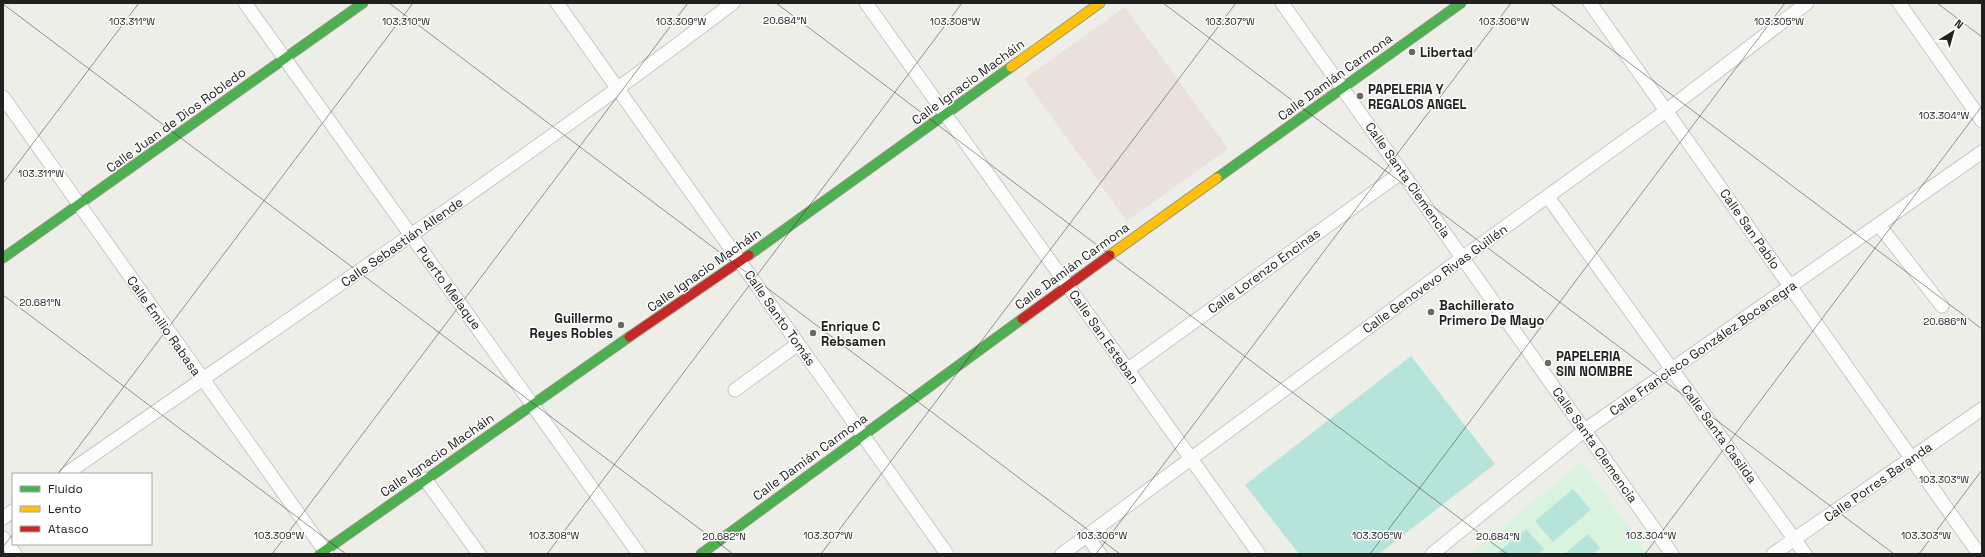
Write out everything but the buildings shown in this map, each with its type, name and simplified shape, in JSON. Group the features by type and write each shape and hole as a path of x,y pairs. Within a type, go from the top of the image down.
{"street":[{"name":"Puerto Melaque","path":"245,3 411,236 533,403 639,554"},
{"name":"Calle Juan de Dios Robledo","path":"3,258 364,3"},
{"name":"Calle Santo Tomás","path":"557,3 947,554"},
{"name":"Calle Sebastián Allende","path":"67,473 201,379 411,236 618,90 733,3"},
{"name":"Calle San Esteban","path":"866,3 1259,554"},
{"name":"Calle Ignacio Macháin","path":"324,553 425,479 533,403 740,262 1100,3"},
{"name":"Calle Santa Clemencia","path":"1282,3 1672,554"},
{"name":"Calle Damián Carmona","path":"701,554 862,434 1342,87 1461,3"},
{"name":"Calle San Pablo","path":"1590,3 1979,554"},
{"name":"Calle Genovevo Rivas Guillén","path":"1062,554 1462,258 1666,111 1806,3"},
{"path":"1899,3 1982,121"},
{"name":"Calle Emilio Rabasa","path":"3,97 324,553"},
{"name":"Calle Francisco González Bocanegra","path":"1432,554 1585,430 1880,225 1982,152"},
{"name":"Calle Lorenzo Encinas","path":"1127,370 1402,172"},
{"name":"Calle Santa Casilda","path":"1548,197 1805,554"},
{"path":"1880,225 1942,306"},
{"path":"735,390 798,344"},
{"name":"Calle Porres Baranda","path":"1773,554 1982,409"},
{"path":"425,479 479,554"},
{"path":"3,518 12,512"},
{"path":"1087,536 1100,554"},
{"path":"3,538 15,554"}],"shaded area":[{"path":"1125,7 1228,149 1127,221 1024,79"},
{"path":"1411,356 1495,464 1379,554 1299,554 1245,485"},
{"path":"1573,489 1591,510 1553,542 1535,521"},
{"path":"1526,529 1544,549 1538,554 1496,554"},
{"path":"1588,534 1600,548 1592,554 1564,554"}],"green space":[{"path":"1582,462 1648,554 1469,554"}],"traffic: fast":[{"path":"3,258 363,3"},
{"path":"1217,178 1461,3"},
{"path":"749,255 1011,67"},
{"path":"701,554 1022,319"},
{"path":"320,554 629,337"}],"traffic: slow":[{"path":"1011,67 1100,3"},
{"path":"1110,255 1217,178"}],"traffic: jam":[{"path":"629,337 749,255"},
{"path":"1022,319 1110,255"}],"place":[{"name":"Libertad","path":"1412,52"},
{"name":"PAPELERIA Y REGALOS ANGEL","path":"1360,96"},
{"name":"Bachillerato Primero De Mayo","path":"1431,312"},
{"name":"Guillermo Reyes Robles","path":"621,325"},
{"name":"Enrique C Rebsamen","path":"813,333"},
{"name":"PAPELERIA SIN NOMBRE","path":"1548,363"}]}
